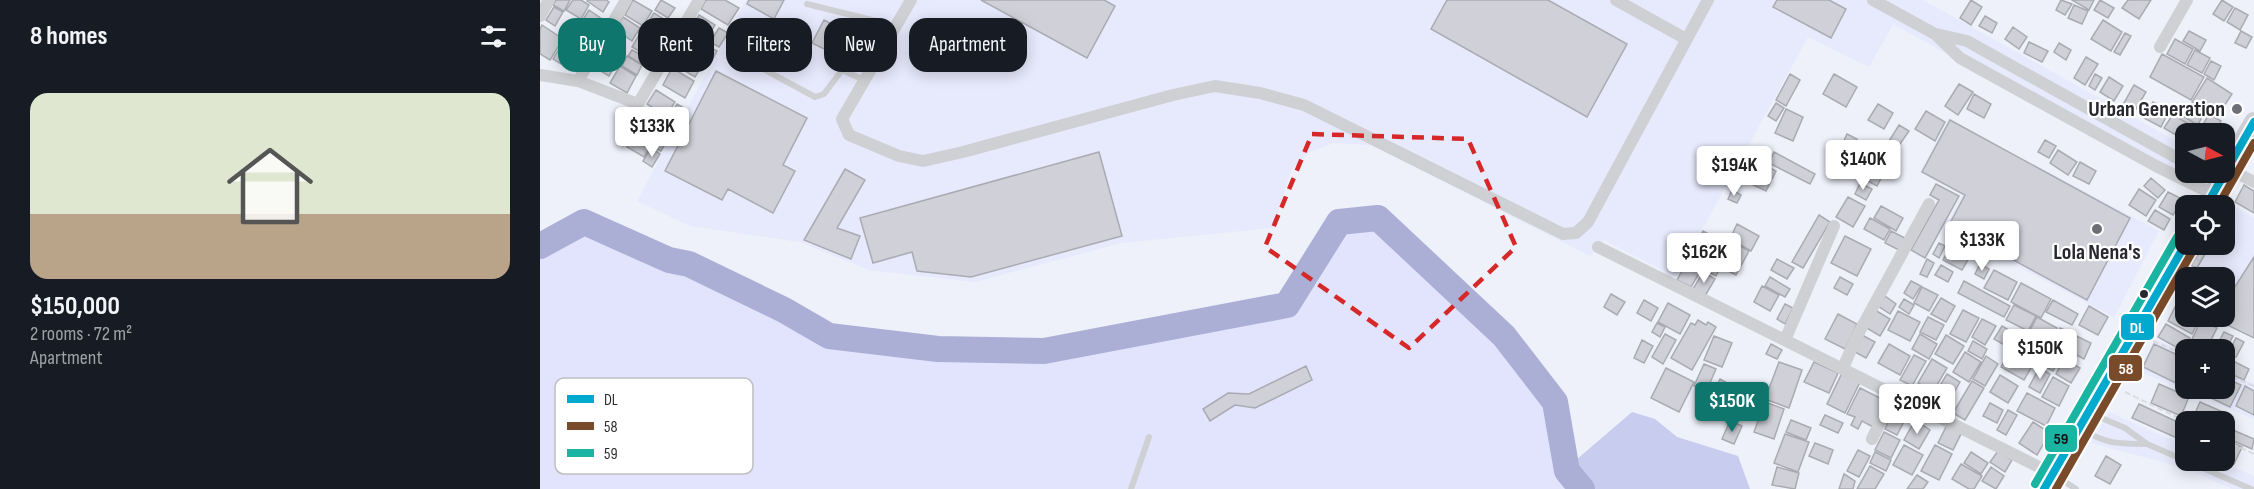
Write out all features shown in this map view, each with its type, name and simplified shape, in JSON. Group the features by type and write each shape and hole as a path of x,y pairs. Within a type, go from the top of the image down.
{"highway":[{"path":"2214,184 2254,122"},
{"path":"2049,482 2179,255"}],"street":[{"path":"540,16 549,0"},
{"path":"578,81 626,0"},
{"path":"540,75 578,81 638,104 699,0"},
{"path":"897,25 911,0"},
{"path":"1617,0 1686,39"},
{"path":"870,72 842,119 849,135 899,156 923,161 1215,86 1260,93 1304,105 1563,234 1576,233 1588,222 1708,0"},
{"path":"1873,0 1935,34 1960,58 2156,166 2214,184 2254,182"},
{"path":"2160,47 2187,0"},
{"path":"1935,34 1967,41 2175,157"},
{"path":"1842,368 1929,204"},
{"path":"1785,340 1834,226"},
{"path":"1598,247 1894,394 2049,482"},
{"path":"1872,439 1894,394"}],"lane":[{"path":"807,4 864,18"},
{"path":"769,72 815,97 824,94 842,70 865,80"},
{"path":"2084,420 2098,439 2118,444 2147,444"},
{"path":"2084,420 2125,428 2147,444 2251,489"},
{"path":"1131,489 1149,437"},
{"path":"2049,482 2076,489"}],"path":[{"path":"2194,266 2200,255"},
{"path":"2153,341 2175,350"},
{"path":"2235,378 2254,386"},
{"path":"2125,392 2175,416"},
{"path":"2235,445 2254,454"}],"highlighted area":[{"path":"1312,134 1468,139 1516,247 1409,348 1265,247"}],"shaded area":[{"path":"746,0 1923,0 2175,140 2175,180 1893,24 1869,67 1808,37 1676,277 1604,240 1590,256 1371,145 1334,143 1310,152 1291,170 1273,228 1121,243 975,282 869,270 800,242 690,226 637,201 707,72 714,72 714,59 726,37 726,72 812,72 812,18 736,18"},
{"path":"1948,119 2159,231 2114,317 1945,228 1962,195 1920,172"},
{"path":"2235,207 2254,218 2254,338 2230,327 2235,327 2235,267 2198,267 2205,255 2235,255"},
{"path":"1375,223 1501,341 1549,406 1561,472 1576,489 540,489 540,255 586,229 781,315 831,344 953,355 1042,356 1291,310 1341,229"},
{"path":"2156,339 2175,348 2175,386 2138,371"},
{"path":"2235,375 2254,384 2254,419 2206,399 2235,399"},
{"path":"1632,412 1655,419 1677,437 1738,456 1750,489 1577,489 1562,472"},
{"path":"2109,412 2175,442 2175,465 2091,443"},
{"path":"2235,468 2254,476 2254,489 2232,489 2193,471 2235,471"}],"building":[{"path":"556,0 570,0 564,11 553,5"},
{"path":"573,0 581,0 589,5 582,18 566,10"},
{"path":"588,0 606,0 609,2 603,12"},
{"path":"633,0 652,11 648,18 638,18 638,23 625,15"},
{"path":"661,0 675,8 668,18 655,10"},
{"path":"706,0 725,0 739,8 733,18 726,18 726,24 701,9"},
{"path":"749,0 784,0 775,18 747,4"},
{"path":"981,0 1104,0 1115,6 1087,58 1027,25 1027,18 1014,18"},
{"path":"1447,0 1548,0 1627,44 1587,117 1431,29"},
{"path":"1777,0 1829,0 1846,9 1831,38 1773,7"},
{"path":"1971,0 1982,7 1971,25 1960,18"},
{"path":"2061,0 2072,4 2065,15 2056,10"},
{"path":"2072,0 2094,0 2089,10"},
{"path":"2100,0 2114,8 2108,18 2094,10"},
{"path":"2128,0 2151,0 2139,19 2122,8"},
{"path":"2222,0 2233,7 2224,21 2213,14"},
{"path":"2074,5 2088,11 2082,24 2068,18"},
{"path":"554,7 563,12 555,26 546,20"},
{"path":"2235,8 2248,15 2240,30 2227,22"},
{"path":"589,10 601,18 584,18"},
{"path":"654,13 662,18 651,18"},
{"path":"1985,16 1997,23 1992,33 1979,26"},
{"path":"626,19 638,27 632,41 626,37"},
{"path":"824,20 824,49 812,43"},
{"path":"2103,20 2122,32 2111,51 2091,39"},
{"path":"542,25 558,36 558,47 550,60 540,54"},
{"path":"2013,27 2027,37 2019,49 2005,39"},
{"path":"719,28 726,32 719,47 714,44 714,36"},
{"path":"2189,31 2206,40 2200,51 2183,41"},
{"path":"2241,31 2252,37 2246,48 2235,43"},
{"path":"2125,33 2131,36 2120,55 2114,52"},
{"path":"638,37 638,50 632,47"},
{"path":"2175,39 2193,49 2185,64 2167,54"},
{"path":"2029,42 2048,51 2042,62 2024,53"},
{"path":"2059,43 2071,50 2066,60 2054,52"},
{"path":"632,50 638,53 638,62 628,56"},
{"path":"2195,50 2210,58 2202,73 2187,65"},
{"path":"558,51 558,62 553,59"},
{"path":"2162,54 2204,77 2191,100 2150,77"},
{"path":"627,56 638,63 637,75 626,68"},
{"path":"2086,57 2098,64 2085,85 2074,78"},
{"path":"2211,61 2221,66 2214,80 2204,74"},
{"path":"626,70 636,76 627,93 610,83 616,72 626,72"},
{"path":"716,71 807,118 783,165 795,171 773,213 728,189 722,200 665,171"},
{"path":"670,72 679,72 694,81 685,98 663,85"},
{"path":"687,72 698,72 695,77"},
{"path":"1790,74 1800,80 1786,106 1776,100"},
{"path":"1834,74 1857,87 1846,107 1823,94"},
{"path":"2095,74 2102,78 2095,90 2089,86"},
{"path":"2109,77 2123,86 2114,101 2100,92"},
{"path":"2207,78 2232,94 2217,117 2192,102"},
{"path":"1959,84 1973,92 1958,115 1945,106"},
{"path":"2134,85 2146,92 2136,109 2124,103"},
{"path":"656,90 675,102 666,116 647,104"},
{"path":"1974,94 1991,104 1984,118 1967,109"},
{"path":"2153,102 2169,111 2161,127 2144,118"},
{"path":"1776,103 1784,108 1776,121 1768,116"},
{"path":"677,104 684,108 676,121 669,117"},
{"path":"1878,104 1893,113 1884,129 1868,120"},
{"path":"648,109 666,120 659,132 641,120"},
{"path":"1786,109 1803,117 1793,141 1775,133"},
{"path":"2185,109 2201,119 2199,123 2187,123 2180,119"},
{"path":"1926,111 1945,122 1935,141 1915,129"},
{"path":"2175,111 2194,123 2175,123 2175,134 2164,128"},
{"path":"2209,114 2221,121 2220,123 2204,123"},
{"path":"1950,120 2130,218 2087,300 1949,225 1965,195 1922,172"},
{"path":"640,125 657,134 644,157 627,147"},
{"path":"1899,125 1909,131 1898,147 1889,141"},
{"path":"661,131 670,136 661,151 653,147"},
{"path":"1847,134 1857,139 1851,152 1841,147"},
{"path":"2045,140 2056,146 2049,158 2038,152"},
{"path":"651,148 660,154 652,167 643,161"},
{"path":"2058,150 2077,162 2068,175 2050,163"},
{"path":"1099,152 1122,236 971,277 917,271 912,252 873,263 860,218"},
{"path":"1774,152 1815,174 1810,184 1769,163"},
{"path":"1872,154 1889,163 1877,186 1860,177"},
{"path":"1747,157 1776,171 1766,191 1737,177"},
{"path":"2080,162 2096,171 2089,184 2073,176"},
{"path":"845,169 865,180 837,228 860,236 851,259 804,240"},
{"path":"2151,178 2165,190 2158,198 2144,186"},
{"path":"1860,183 1872,189 1866,200 1855,194"},
{"path":"1936,184 1959,196 1925,258 1911,250 1939,200 1930,195"},
{"path":"2244,185 2254,191 2254,213 2235,202"},
{"path":"2139,189 2156,200 2146,216 2129,205"},
{"path":"1732,190 1741,195 1737,203 1728,199"},
{"path":"2168,192 2175,196 2173,215 2159,207"},
{"path":"1848,197 1865,206 1853,227 1836,217"},
{"path":"1881,206 1903,218 1896,231 1874,218"},
{"path":"2155,210 2170,219 2164,230 2148,221"},
{"path":"1819,215 1830,222 1803,268 1792,262"},
{"path":"1870,218 1890,229 1884,240 1864,229"},
{"path":"1737,224 1759,236 1751,251 1730,239"},
{"path":"1703,231 1720,240 1714,250 1697,241"},
{"path":"1891,231 1905,238 1899,250 1885,243"},
{"path":"1845,236 1871,249 1857,276 1831,263"},
{"path":"1723,240 1732,245 1724,260 1714,255"},
{"path":"1697,243 1709,250 1699,267 1687,260"},
{"path":"1939,243 1945,246 1939,258 1933,254"},
{"path":"1737,244 1749,251 1736,275 1724,269"},
{"path":"1950,247 1969,258 1962,270 1943,260"},
{"path":"1711,255 1723,262 1716,276 1703,269"},
{"path":"2197,255 2205,255 2198,267 2191,265"},
{"path":"2254,257 2254,338 2231,327 2235,327 2235,287"},
{"path":"1777,259 1794,268 1787,279 1771,270"},
{"path":"1927,259 1934,263 1927,277 1920,274"},
{"path":"1687,262 1701,270 1691,287 1677,280"},
{"path":"1980,264 1989,269 1984,279 1975,274"},
{"path":"1941,265 1953,272 1948,282 1935,275"},
{"path":"1994,270 2017,282 2008,300 1984,288"},
{"path":"1703,272 1715,279 1705,296 1693,289"},
{"path":"1770,277 1790,289 1785,297 1765,286"},
{"path":"1840,277 1853,284 1847,295 1834,288"},
{"path":"1911,281 1921,286 1913,299 1904,293"},
{"path":"1964,281 2010,306 2004,317 1958,293"},
{"path":"2021,283 2051,299 2041,318 2011,302"},
{"path":"1762,286 1779,295 1770,311 1754,302"},
{"path":"1922,287 1938,295 1929,311 1914,303"},
{"path":"1611,294 1625,302 1617,315 1604,307"},
{"path":"1885,296 1896,304 1890,314 1878,306"},
{"path":"1941,298 1955,306 1946,322 1931,314"},
{"path":"1904,299 1914,305 1909,314 1899,307"},
{"path":"1644,300 1658,308 1651,321 1637,313"},
{"path":"2053,300 2078,314 2072,325 2046,312"},
{"path":"1668,303 1690,315 1680,334 1658,322"},
{"path":"1785,304 1793,308 1785,324 1777,319"},
{"path":"2014,305 2036,316 2028,331 2006,320"},
{"path":"2089,306 2108,317 2098,335 2079,325"},
{"path":"2175,307 2175,325 2168,321"},
{"path":"1875,310 1890,319 1880,336 1865,327"},
{"path":"1963,310 1979,318 1966,342 1950,334"},
{"path":"1898,311 1920,322 1910,341 1888,330"},
{"path":"1838,314 1857,324 1845,349 1825,339"},
{"path":"1928,317 1944,325 1936,340 1920,332"},
{"path":"2037,317 2057,328 2046,349 2026,338"},
{"path":"1982,319 1996,326 1985,345 1972,337"},
{"path":"1698,320 1716,327 1692,370 1671,358 1691,323 1695,325"},
{"path":"1657,323 1665,327 1660,337 1652,332"},
{"path":"2166,324 2190,338 2175,339 2175,347 2158,337"},
{"path":"2002,326 2016,334 2008,347 1994,339"},
{"path":"2179,327 2196,327 2192,334"},
{"path":"2198,327 2217,328 2212,339 2192,339"},
{"path":"2060,328 2091,343 2084,359 2053,343"},
{"path":"2224,332 2233,336 2231,339 2220,339"},
{"path":"1665,334 1676,340 1663,364 1652,357"},
{"path":"1920,334 1937,344 1929,359 1912,349"},
{"path":"1862,335 1875,342 1866,358 1853,351"},
{"path":"1946,335 1964,346 1953,364 1935,354"},
{"path":"2019,335 2042,349 2024,380 2001,367"},
{"path":"1714,336 1732,343 1722,367 1704,360"},
{"path":"2236,338 2244,342 2236,357 2235,356"},
{"path":"1642,340 1653,346 1644,363 1634,358"},
{"path":"1973,341 1987,349 1982,359 1968,351"},
{"path":"1771,344 1782,350 1777,359 1766,354"},
{"path":"1889,344 1910,356 1900,375 1878,363"},
{"path":"2154,344 2175,354 2175,383 2143,367"},
{"path":"2046,350 2060,358 2053,371 2039,363"},
{"path":"1965,352 1981,362 1969,382 1953,372"},
{"path":"1914,355 1926,361 1912,386 1900,380"},
{"path":"1986,356 1998,364 1985,386 1973,379"},
{"path":"1932,359 1947,368 1933,392 1918,383"},
{"path":"2064,359 2080,368 2071,383 2056,374"},
{"path":"1779,362 1802,370 1789,408 1765,399"},
{"path":"1814,362 1838,373 1829,393 1804,382"},
{"path":"2235,362 2249,369 2244,380 2235,376"},
{"path":"1704,364 1716,369 1706,392 1694,386"},
{"path":"1306,366 1312,380 1255,408 1235,405 1210,421 1203,409 1228,393 1249,394"},
{"path":"1666,368 1694,382 1679,412 1651,398"},
{"path":"2039,368 2050,374 2040,393 2029,387"},
{"path":"1843,371 1861,380 1845,413 1827,404"},
{"path":"1947,374 1960,382 1945,408 1931,400"},
{"path":"2000,375 2018,386 2008,403 1990,392"},
{"path":"2053,377 2069,386 2059,406 2042,397"},
{"path":"1720,379 1729,384 1724,394 1715,389"},
{"path":"1972,381 1984,388 1965,420 1953,413"},
{"path":"2235,382 2241,385 2235,397"},
{"path":"2159,384 2175,391 2175,399 2188,399 2183,411 2175,411 2175,413 2151,403"},
{"path":"2245,386 2254,391 2254,415 2236,406"},
{"path":"1860,388 1886,401 1873,427 1862,421 1858,429 1851,425 1855,417 1847,414"},
{"path":"2027,393 2055,408 2046,426 2017,411"},
{"path":"2213,399 2234,399 2230,407"},
{"path":"1765,402 1784,409 1774,439 1754,432"},
{"path":"2200,402 2220,411 2196,411"},
{"path":"1990,403 2003,410 1997,423 1983,416"},
{"path":"2139,404 2175,421 2175,437 2132,418"},
{"path":"1896,406 1909,412 1897,435 1885,429"},
{"path":"2008,410 2017,415 2006,435 1997,430"},
{"path":"1825,415 1843,423 1838,433 1820,425"},
{"path":"1791,420 1811,428 1806,440 1786,432"},
{"path":"1915,420 1930,430 1919,449 1904,440"},
{"path":"1730,421 1742,426 1734,444 1722,439"},
{"path":"2033,422 2050,433 2037,455 2019,443"},
{"path":"1948,423 1963,430 1953,450 1938,443"},
{"path":"2235,431 2254,439 2252,449 2235,442"},
{"path":"1884,432 1900,440 1891,458 1875,450"},
{"path":"1785,434 1809,442 1798,472 1774,463"},
{"path":"1815,443 1833,450 1828,464 1809,456"},
{"path":"2235,444 2242,447 2235,462"},
{"path":"1904,445 1923,455 1912,475 1893,465"},
{"path":"1935,445 1952,454 1939,480 1921,471"},
{"path":"1858,450 1870,456 1859,477 1847,471"},
{"path":"1998,451 2012,460 2005,472 1990,462"},
{"path":"1875,452 1891,460 1886,471 1870,463"},
{"path":"1971,452 1988,463 1981,474 1964,463"},
{"path":"2106,456 2121,465 2110,484 2095,476"},
{"path":"1961,464 1982,476 1974,489 1969,489 1952,479"},
{"path":"1870,466 1884,474 1875,489 1857,489"},
{"path":"1777,467 1799,473 1795,489 1772,485"},
{"path":"1991,467 2004,476 1996,489 1982,481"},
{"path":"1844,474 1855,481 1853,489 1839,489"},
{"path":"1917,475 1928,482 1923,489 1907,489"}],"waterway":[{"path":"540,246 584,222 669,260 689,264 784,310 829,336 938,349 1044,351 1287,305 1339,222 1378,218 1504,336 1555,402 1567,471 1582,489"}],"transit line":[{"name":"DL","path":"2212,195 2254,122"},
{"name":"58","path":"2224,195 2254,143"},
{"name":"59","path":"2035,484 2175,240"},
{"name":"DL","path":"2044,489 2179,255"},
{"name":"58","path":"2056,489 2190,255"}],"place":[{"name":"Urban Generation","path":"2237,109"},
{"name":"Lola Nena's","path":"2097,229"}]}
